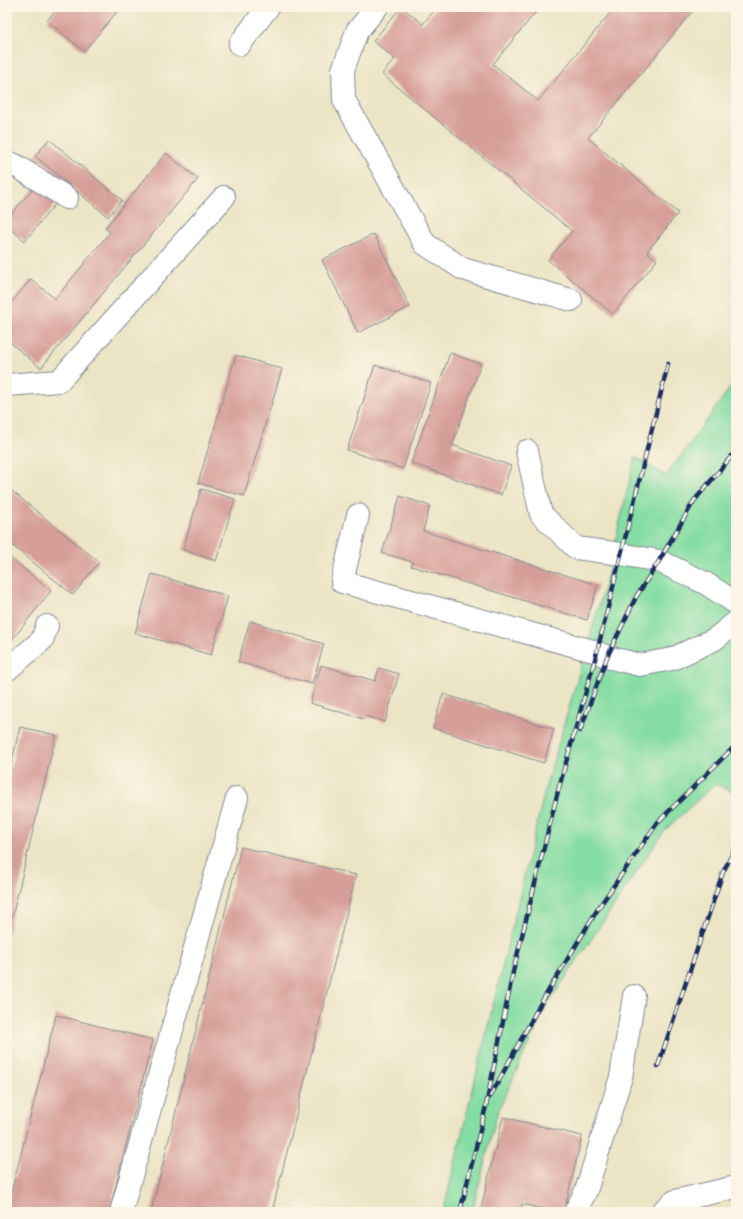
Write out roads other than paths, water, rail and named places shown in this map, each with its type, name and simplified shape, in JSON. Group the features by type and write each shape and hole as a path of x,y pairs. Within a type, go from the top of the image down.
{"lane":[{"path":"240,44 268,7"},
{"path":"376,7 358,31 343,70 344,100 425,244 463,269 571,300"},
{"path":"7,162 15,165 67,198"},
{"path":"7,385 59,381 224,196"},
{"path":"527,451 541,514 576,548 659,561 705,583 736,603"},
{"path":"358,515 342,582 640,665 672,659 715,638 736,622"},
{"path":"7,670 42,640 47,626"},
{"path":"121,1212 237,798"},
{"path":"575,1212 586,1191 621,1077 634,996"},
{"path":"662,1212 675,1201 736,1187"}],"railway":[{"path":"460,1212 486,1106 513,972 558,791 597,652 668,364"},
{"path":"580,731 607,657 636,597 694,501 736,451"},
{"path":"490,1097 538,1008 599,907 658,822 736,745"},
{"path":"658,1066 723,872 736,847"}]}
